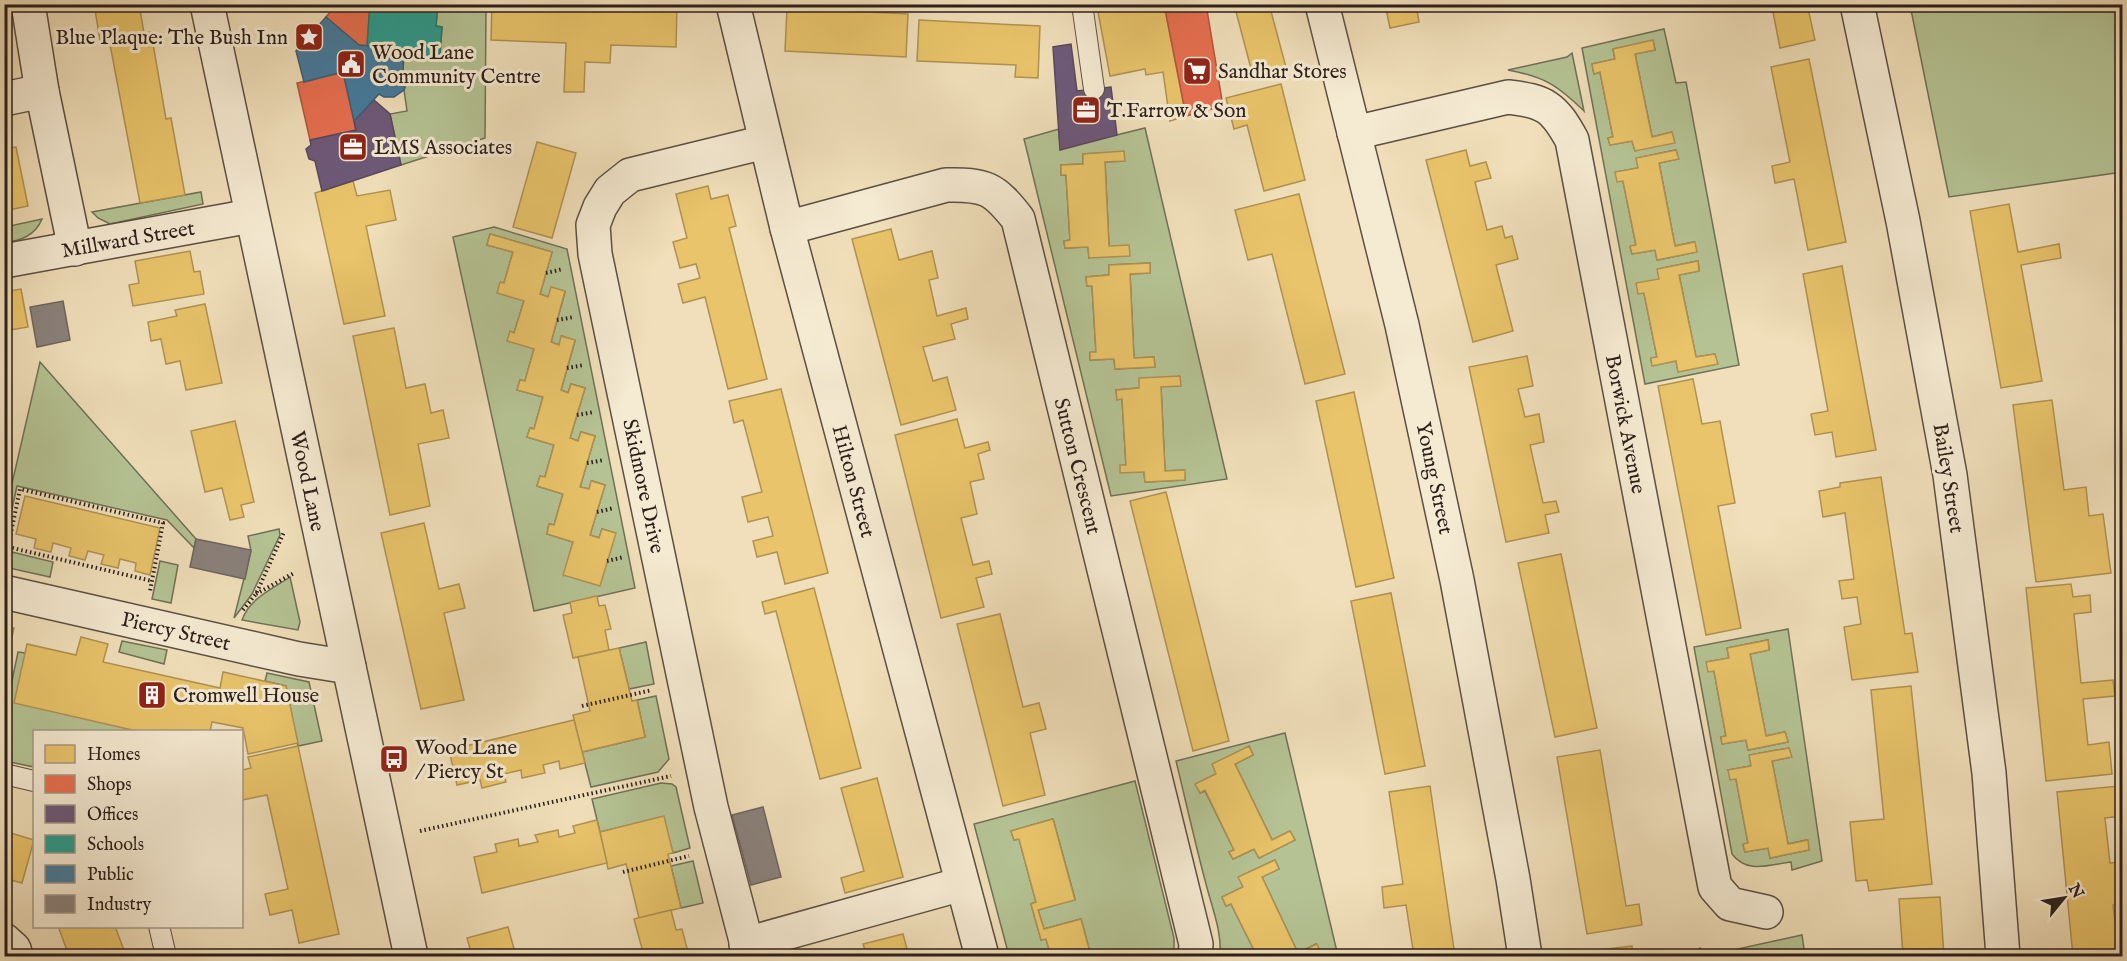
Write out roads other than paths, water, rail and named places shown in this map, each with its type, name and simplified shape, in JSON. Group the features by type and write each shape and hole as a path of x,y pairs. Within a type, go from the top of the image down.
{"street":[{"path":"28,4 42,92 75,249"},
{"name":"Wood Lane","path":"207,4 411,957"},
{"name":"Hilton Street","path":"733,4 787,228 982,957"},
{"name":"Young Street","path":"1322,4 1402,325 1454,568 1513,879 1525,957"},
{"name":"Bailey Street","path":"1857,4 1903,221 1950,475 1989,773 2003,957"},
{"path":"4,99 42,92"},
{"name":"Borwick Avenue","path":"1354,133 1508,97 1528,99 1548,107 1560,118 1572,140 1715,886 1730,904 1766,912"},
{"name":"Skidmore Drive","path":"765,142 630,176 610,191 600,207 594,225 595,254 711,807 748,950 962,884"},
{"name":"Sutton Crescent","path":"787,228 946,185 971,185 989,190 1004,201 1018,219 1196,944 1195,957"},
{"name":"Millward Street","path":"4,261 251,216"},
{"name":"Piercy Street","path":"4,592 299,658 349,667"},
{"path":"4,940 14,949 16,957"}],"lane":[{"path":"1082,4 1094,89"},
{"path":"4,774 33,781"},
{"path":"159,928 166,957"}],"place":[{"name":"Blue Plaque: The Bush Inn","path":"309,37"},
{"name":"Wood Lane Community Centre","path":"351,64"},
{"name":"Sandhar Stores","path":"1197,71"},
{"name":"T.Farrow & Son","path":"1086,110"},
{"name":"LMS Associates","path":"353,147"},
{"name":"Cromwell House","path":"152,695"},
{"name":"Wood Lane / Piercy St","path":"394,759"}]}
